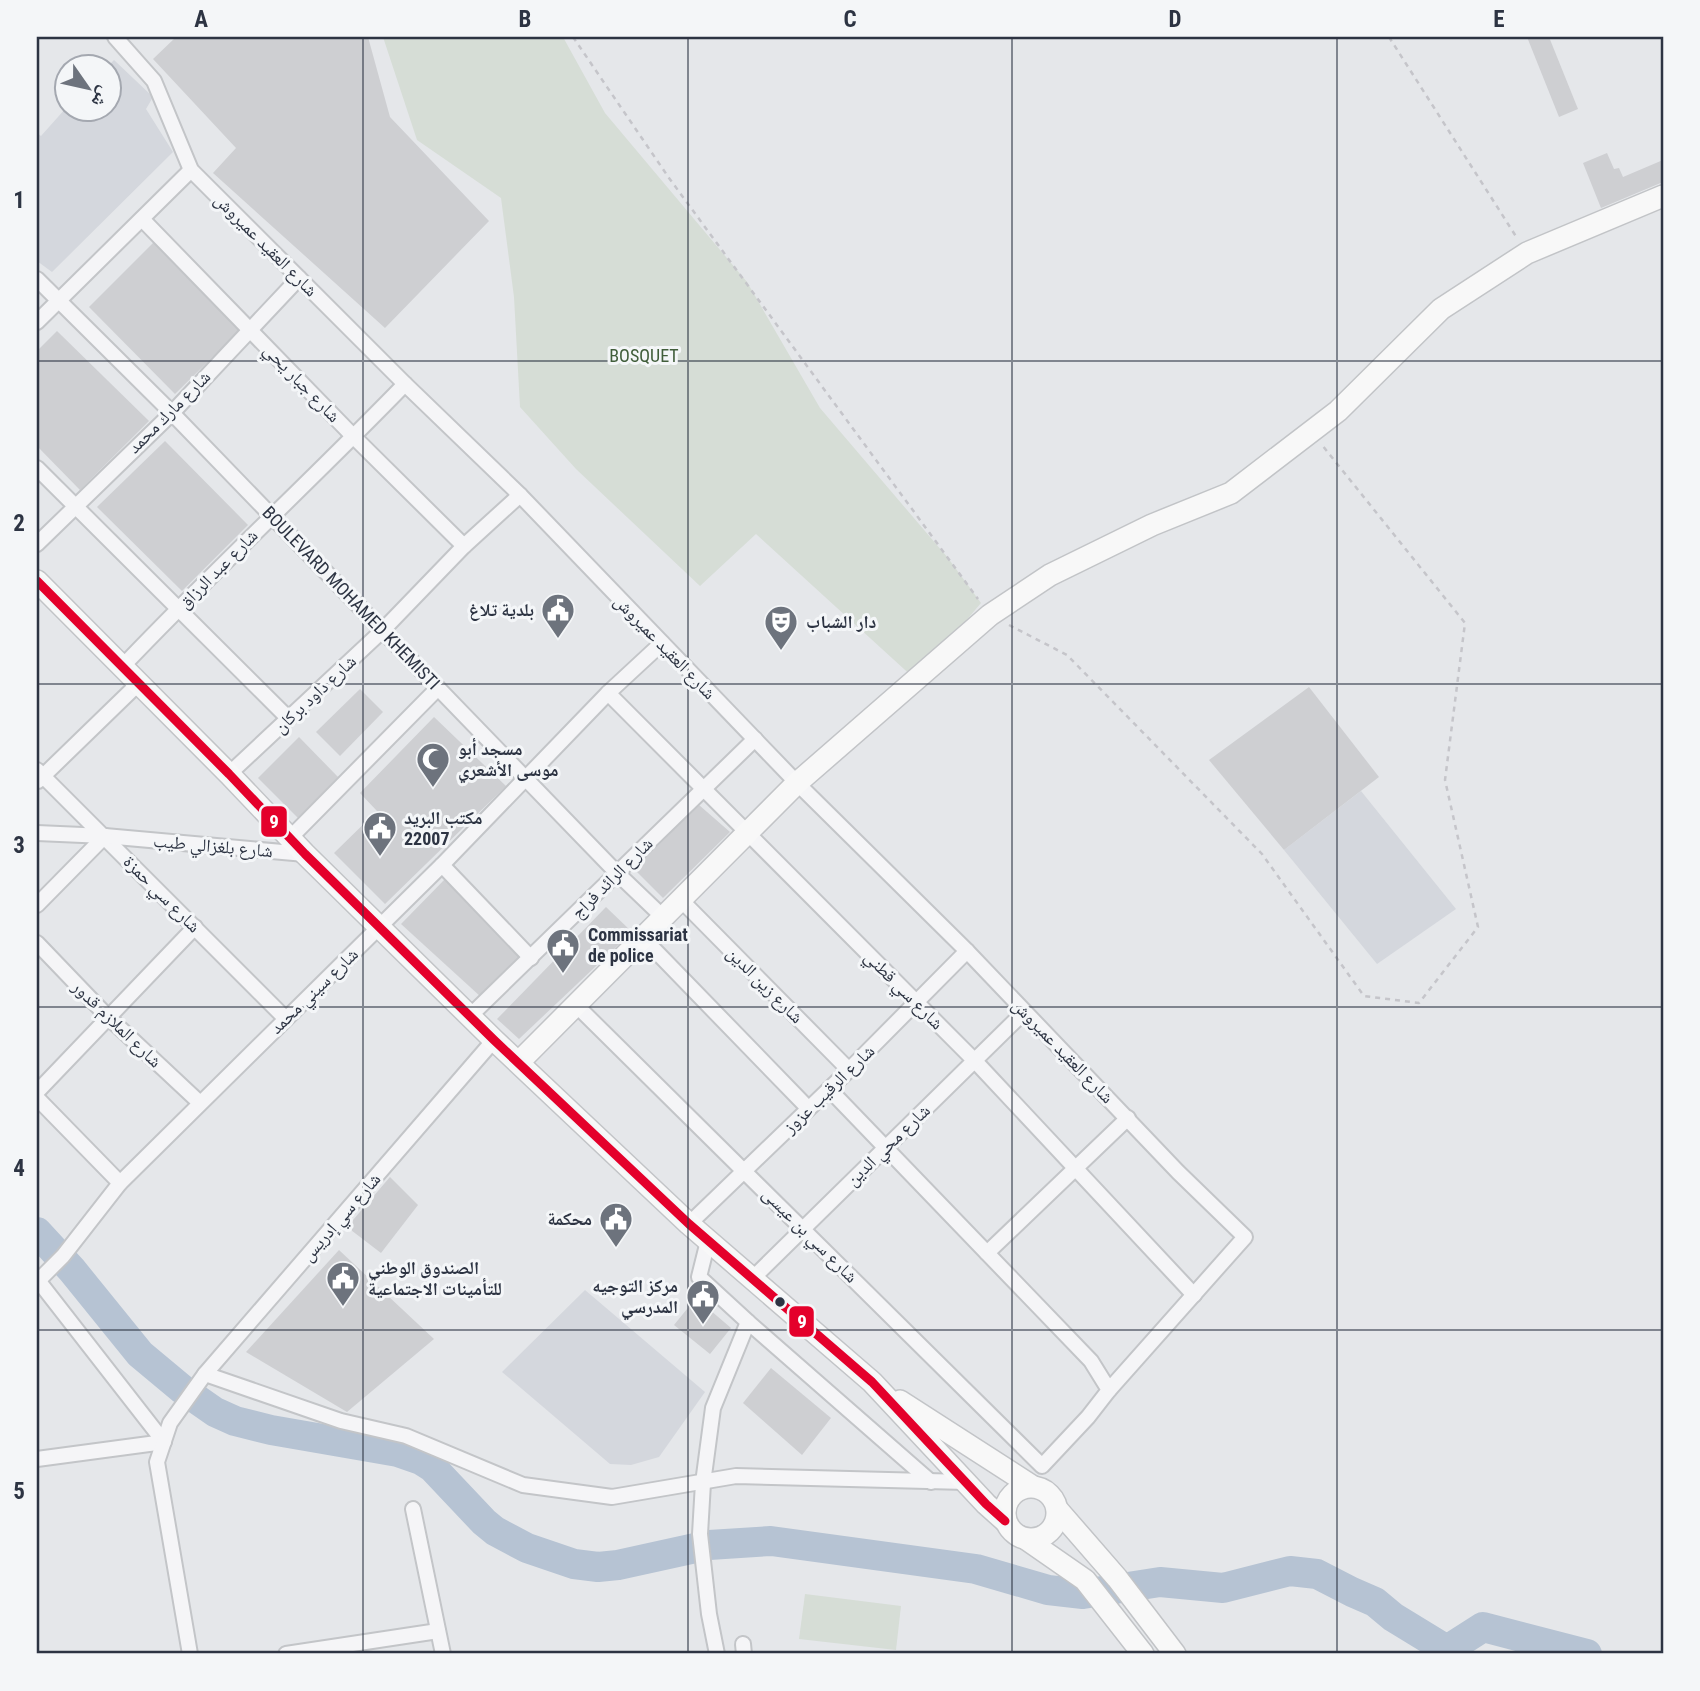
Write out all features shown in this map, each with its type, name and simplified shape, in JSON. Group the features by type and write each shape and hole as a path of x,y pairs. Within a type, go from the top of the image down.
{"main road":[{"path":"519,1062 797,783 990,615 1050,575 1152,525 1231,493 1338,411 1441,309 1527,253 1663,196"},
{"path":"37,581 229,774 305,855 494,1040 689,1224 872,1382 1016,1535 1026,1539 1085,1580 1143,1654"},
{"path":"872,1382 1032,1486 1049,1493 1057,1510 1117,1578 1175,1654"},
{"path":"1005,1521 1004,1511 1013,1493 1032,1486"},
{"path":"1026,1539 1035,1539 1052,1529 1057,1510"}],"street":[{"name":"شارع العقيد عميروش","path":"115,37 155,80 191,170 520,495 754,739 967,951 1245,1237 1194,1295"},
{"path":"37,322 191,170"},
{"name":"شارع جبار يحي","path":"142,219 464,546"},
{"name":"شارع مارك محمد","path":"37,544 172,413 299,278"},
{"name":"BOULEVARD MOHAMED KHEMISTI","path":"37,279 172,413 617,873 664,918"},
{"name":"شارع عبد الرزاق","path":"122,667 405,384"},
{"path":"37,468 288,718"},
{"name":"شارع داود بركان","path":"229,774 382,631 464,546 520,495"},
{"name":"شارع سيني محمد","path":"37,1281 63,1256 120,1183 381,927 528,779 608,693 662,643"},
{"path":"39,776 139,683"},
{"path":"290,838 438,688"},
{"name":"شارع سي قطني","path":"608,693 975,1061 1194,1295"},
{"name":"شارع الرائد فراج","path":"470,1016 754,739"},
{"name":"شارع سي حمزة","path":"39,776 105,836 286,1019"},
{"name":"شارع بلغزالي طيب","path":"37,833 105,836 305,855"},
{"path":"37,905 105,836"},
{"path":"442,865 531,958"},
{"name":"شارع زين الدين","path":"681,900 849,1070"},
{"path":"37,1092 195,927"},
{"path":"643,939 808,1108"},
{"name":"شارع الملازم قدور","path":"37,943 108,1017 200,1103"},
{"name":"شارع الرقيب عزوز","path":"689,1224 849,1070 967,951"},
{"name":"شارع سي بن عيسى","path":"577,1006 746,1170 1042,1466 1110,1390"},
{"name":"شارع محي الدين","path":"752,1279 1024,1012"},
{"name":"شارع سي إدريس","path":"190,1654 158,1462 170,1423 205,1374 494,1040"},
{"path":"829,1089 1091,1361 1110,1390 1194,1295"},
{"path":"37,1098 120,1183"},
{"path":"987,1253 1129,1118"},
{"path":"708,1241 699,1277 931,1482"},
{"path":"37,1281 164,1442"},
{"path":"717,1654 700,1534 703,1483 713,1408 748,1322"},
{"path":"205,1374 341,1420 405,1436 523,1485 612,1497 736,1476 966,1482"},
{"path":"37,1459 164,1442"},
{"path":"413,1509 443,1654"},
{"path":"286,1654 438,1631"}],"path":[{"path":"573,37 669,178 990,615 1067,655 1262,854 1364,996 1419,1003 1478,927 1445,780 1465,624 1311,431"},
{"path":"1389,37 1527,253"}],"shaded area":[{"path":"122,68 153,97 146,109 173,152 52,272 37,261 37,133 41,136 54,122 122,122"},
{"path":"1361,791 1456,909 1377,964 1284,850"},
{"path":"585,1290 705,1392 659,1457 631,1465 610,1464 502,1372"}],"green space":[{"name":"BOSQUET","path":"383,37 563,37 605,113 747,282 820,408 948,558 981,603 916,680 756,534 700,586 576,469 520,407 514,297 501,198 417,140"},
{"path":"805,1594 901,1606 896,1650 799,1639"}],"building":[{"path":"176,37 368,37 390,117 489,221 385,328 213,173 236,148 153,59"},
{"path":"1527,37 1549,37 1578,109 1559,117"},
{"path":"1607,153 1614,169 1619,168 1623,177 1663,160 1663,182 1601,208 1583,163"},
{"path":"154,242 240,330 175,394 89,307"},
{"path":"57,331 149,421 80,490 37,446 37,351"},
{"path":"165,441 248,525 182,591 97,507"},
{"path":"1309,687 1379,777 1284,850 1209,760"},
{"path":"360,689 383,712 340,756 316,732"},
{"name":"مسجد أبو موسى الأشعري","path":"434,717 506,786 385,904 334,853 377,811 360,793"},
{"path":"299,737 338,777 298,818 258,778"},
{"path":"699,805 730,832 663,898 634,869"},
{"path":"446,878 523,957 481,997 401,924"},
{"name":"Commissariat de police","path":"606,907 632,932 519,1039 497,1019"},
{"path":"390,1177 418,1205 381,1253 347,1227"},
{"name":"الصندوق الوطني للتأمينات الاجتماعية","path":"339,1250 434,1339 347,1412 246,1352"},
{"name":"مركز التوجيه المدرسي","path":"696,1298 731,1328 710,1354 674,1325"},
{"path":"771,1368 831,1418 802,1455 743,1403"}],"waterway":[{"path":"37,1232 72,1270 140,1354 215,1412 235,1421 271,1430 398,1452 421,1460 432,1467 495,1531 527,1548 574,1564 598,1567 618,1565 709,1545 771,1541 976,1569 1048,1590 1083,1594 1160,1582 1223,1588 1290,1571 1317,1574 1375,1602 1393,1617 1447,1650 1483,1627 1587,1654"}],"transit line":[{"name":"9","path":"37,581 305,854 494,1040 689,1224 872,1382 1005,1521"}],"place":[{"name":"بلدية تلاغ","path":"558,640"},
{"name":"دار الشباب","path":"781,652"},
{"name":"مسجد أبو موسى الأشعري","path":"433,789"},
{"name":"مكتب البريد 22007","path":"380,858"},
{"name":"Commissariat de police","path":"563,975"},
{"name":"محكمة","path":"616,1249"},
{"name":"الصندوق الوطني للتأمينات الاجتماعية","path":"343,1308"},
{"name":"مركز التوجيه المدرسي","path":"703,1326"}]}
